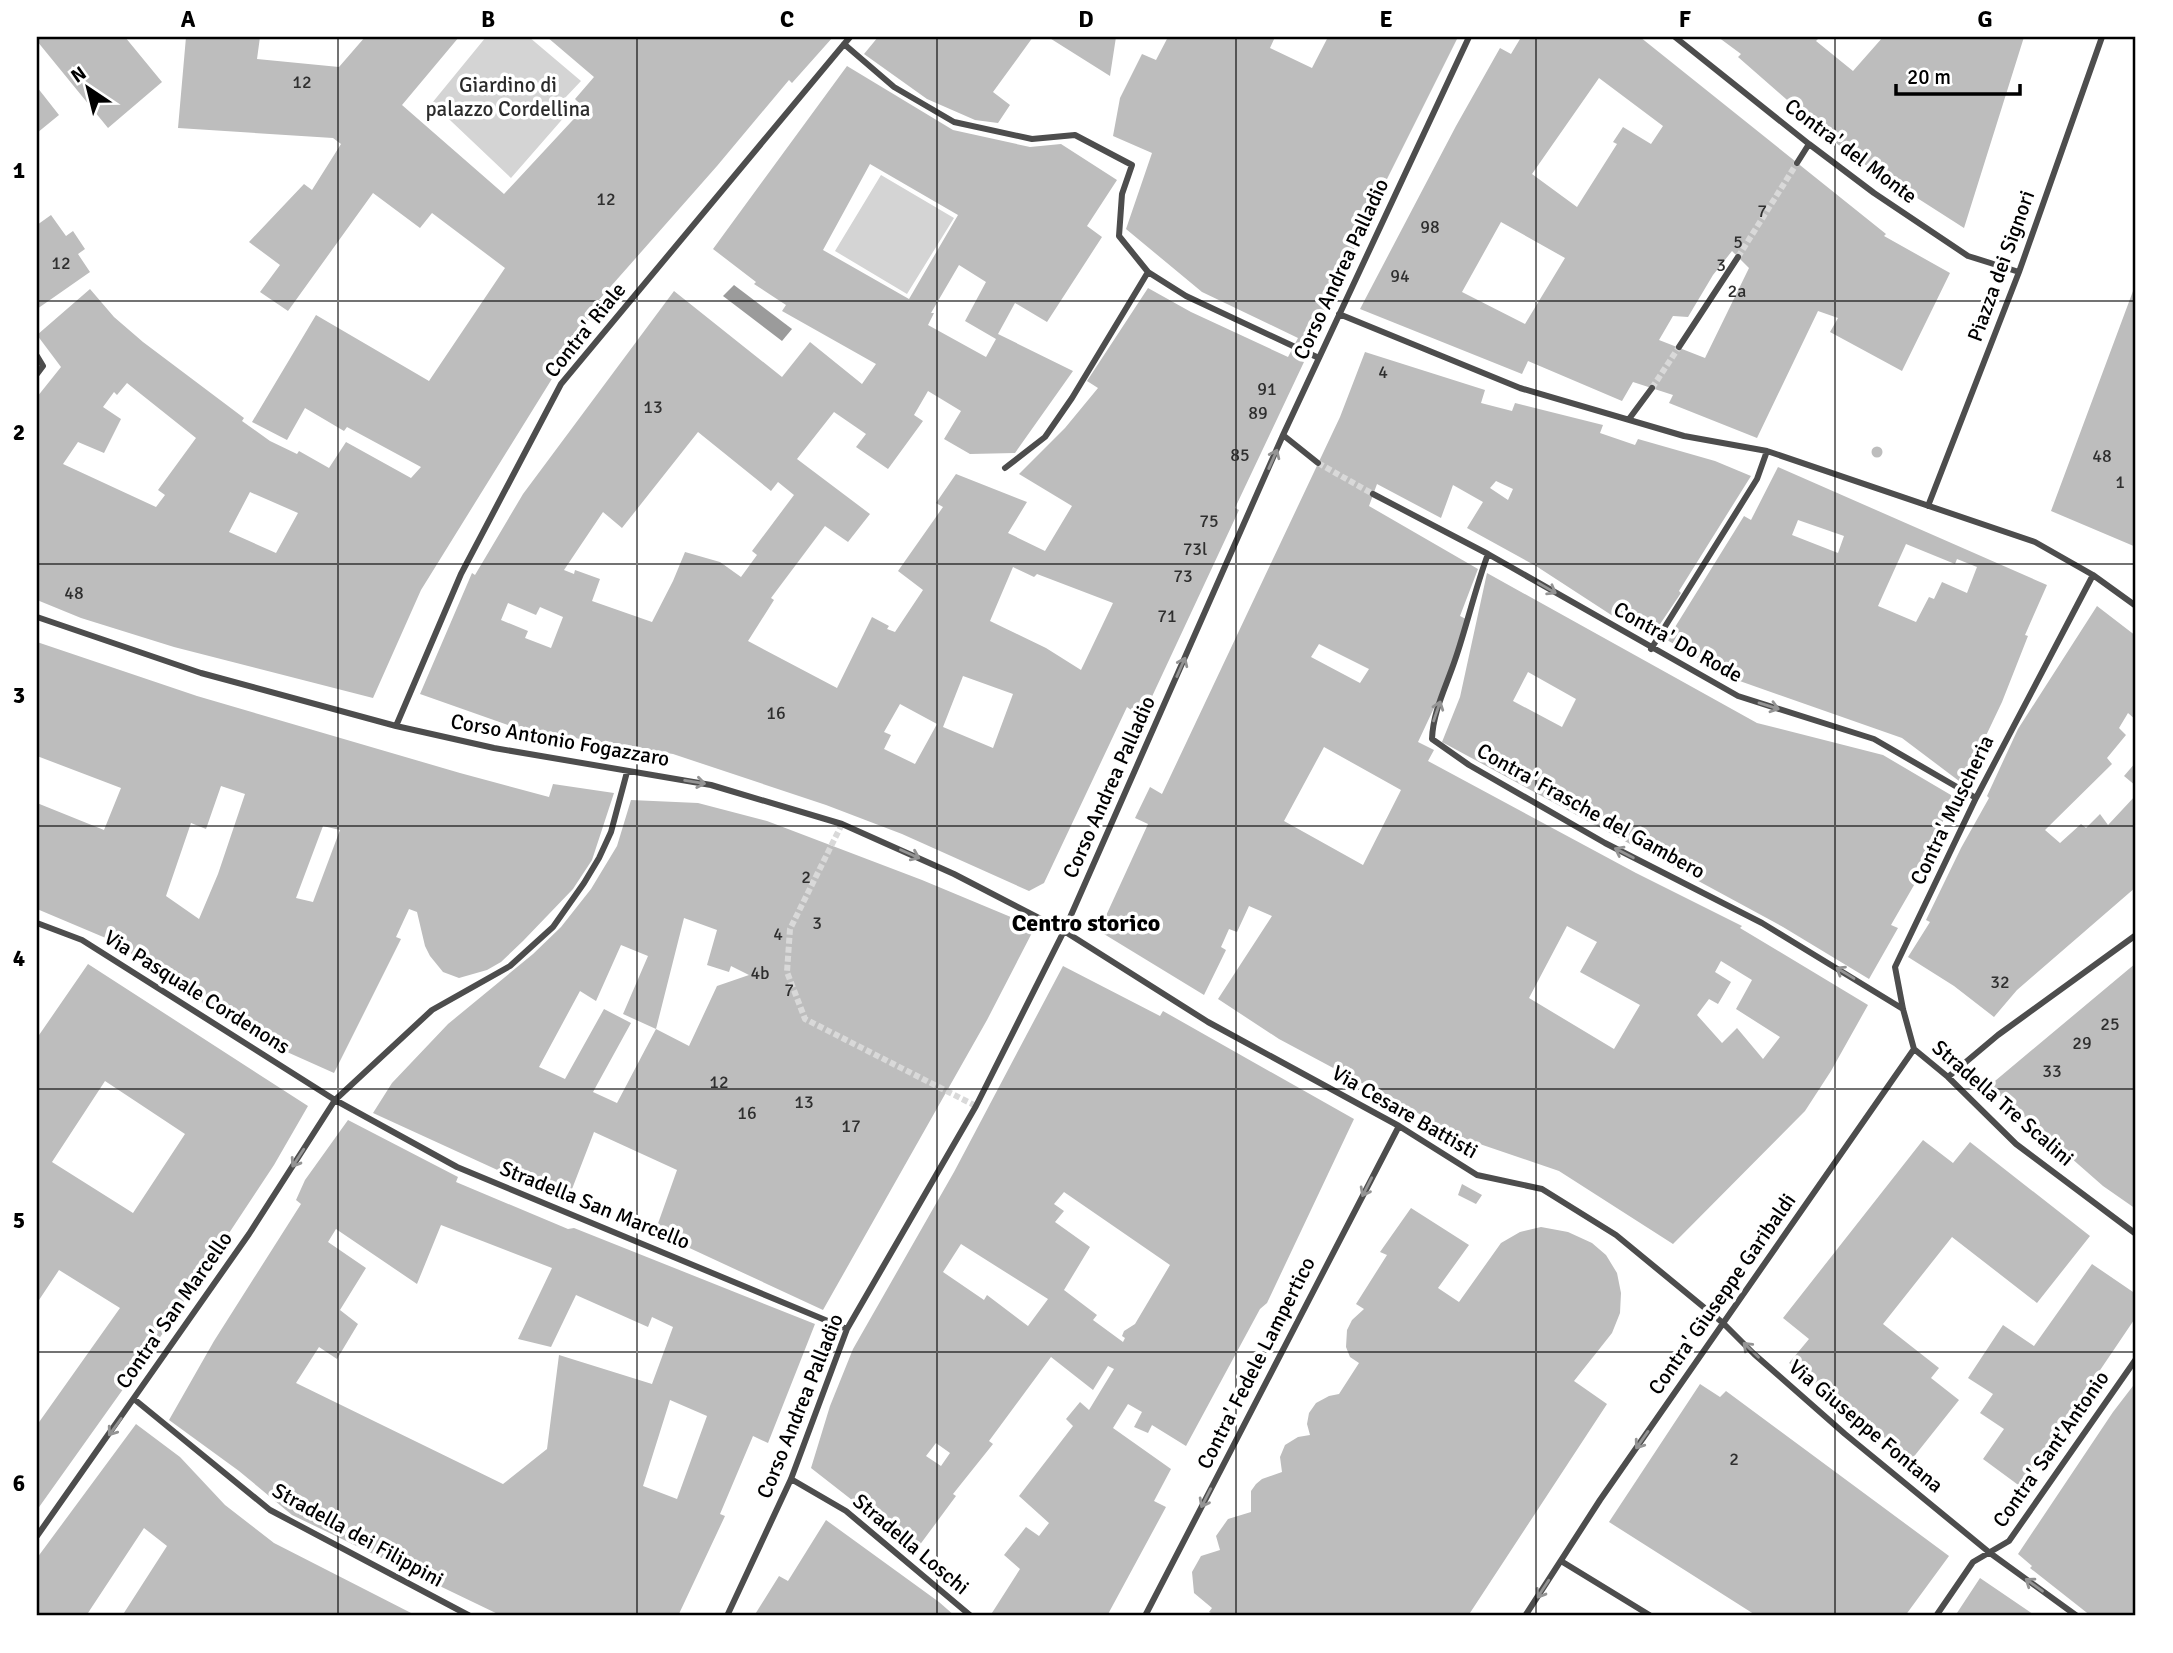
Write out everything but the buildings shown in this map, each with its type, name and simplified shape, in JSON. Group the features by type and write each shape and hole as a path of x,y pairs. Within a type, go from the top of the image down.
{"street":[{"name":"Contra' Riale","path":"396,726 461,574 561,384 850,37"},
{"name":"Corso Andrea Palladio","path":"727,1616 791,1479 848,1329 976,1106 1064,931 1283,435 1469,37"},
{"name":"Contra' del Monte","path":"1675,37 1809,145 1874,193 1968,256 2019,272"},
{"name":"Piazza dei Signori","path":"1928,506 2019,272 2102,37"},
{"path":"844,44 894,87 954,122 1031,139 1076,135 1132,165 1122,194 1119,236 1147,272 1186,296 1293,346"},
{"path":"1797,163 1809,145"},
{"path":"1679,347 1738,257"},
{"path":"1005,468 1045,437 1072,398 1147,272"},
{"path":"1339,314 1520,388 1684,436 1767,451 2035,542 2093,575 2136,606"},
{"path":"1308,353 1319,358"},
{"path":"37,356 43,366 37,374"},
{"path":"1629,418 1652,388"},
{"path":"1283,435 1318,463"},
{"path":"1651,649 1757,479 1767,451"},
{"name":"Contra' Do Rode","path":"1373,494 1488,554 1651,649 1738,696 1874,739 1976,798"},
{"name":"Contra' Frasche del Gambero","path":"1488,554 1476,586 1456,659 1433,721 1432,739 1469,765 1605,844 1762,923 1903,1009"},
{"name":"Contra' Muscheria","path":"1914,1049 1895,967 1976,798 2093,575"},
{"name":"Corso Antonio Fogazzaro","path":"37,617 201,673 396,726 494,748 710,785 842,824 954,874 1064,931"},
{"name":"Contra' San Marcello","path":"37,1536 248,1234 335,1100 432,1010 510,966 553,927 599,858 611,832 627,772"},
{"name":"Via Pasquale Cordenons","path":"37,923 82,940 335,1100"},
{"name":"Via Cesare Battisti","path":"1064,931 1208,1021 1399,1126 1477,1175 1542,1188 1616,1235 1723,1323"},
{"path":"1948,1077 1998,1035 2136,935"},
{"name":"Stradella Tre Scalini","path":"1914,1049 1948,1077 2016,1144 2136,1234"},
{"name":"Contra' Giuseppe Garibaldi","path":"1525,1616 1600,1500 1914,1049"},
{"name":"Stradella San Marcello","path":"335,1100 457,1167 848,1329"},
{"name":"Contra' Fedele Lampertico","path":"1145,1616 1399,1126"},
{"name":"Via Giuseppe Fontana","path":"1723,1323 1845,1434 1990,1553 2077,1616"},
{"name":"Contra' Sant'Antonio","path":"1936,1616 1973,1562 2009,1541 2136,1359"},
{"name":"Stradella dei Filippini","path":"134,1399 270,1510 470,1616"},
{"name":"Stradella Loschi","path":"791,1479 846,1511 971,1616"},
{"path":"1561,1561 1651,1616"}],"green space":[{"name":"Giardino di palazzo Cordellina","path":"486,37 529,37 581,81 564,99 573,107 511,178 432,103"},
{"path":"881,175 954,218 907,294 835,251"}],"shaded area":[{"path":"734,285 792,329 782,341 723,296"}],"tunnel":[{"path":"1738,257 1797,163"},
{"path":"1293,346 1308,353"},
{"path":"1652,388 1679,347"},
{"path":"1318,463 1373,494"},
{"path":"842,824 790,929 787,972 805,1019 976,1106"}],"district":[{"name":"Centro storico","path":"1086,923"}]}
